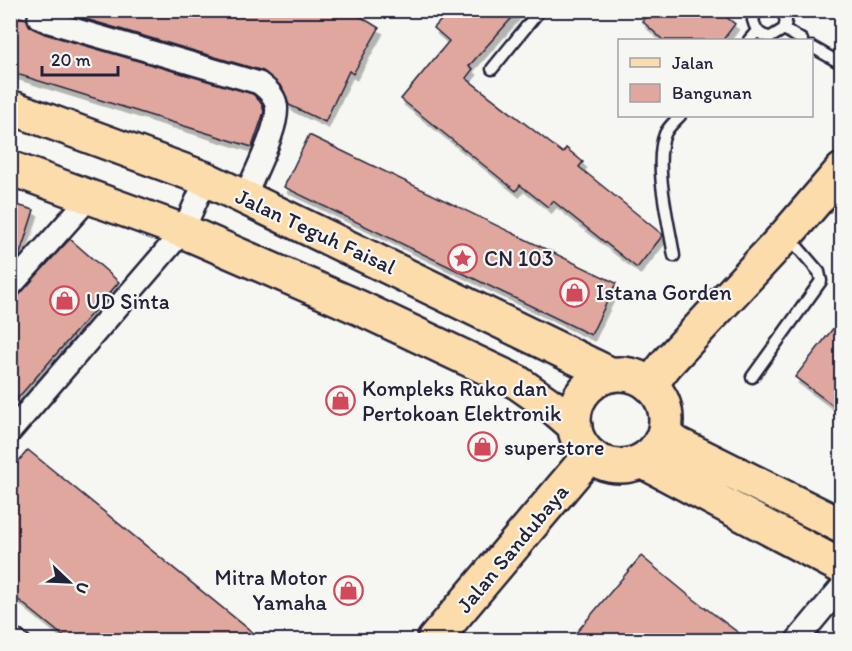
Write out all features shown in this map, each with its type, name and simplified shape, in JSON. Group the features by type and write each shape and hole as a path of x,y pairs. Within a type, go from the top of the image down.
{"main road":[{"name":"Jalan Teguh Faisal","path":"10,107 206,179 612,375"},
{"path":"10,168 183,231 360,308 517,382 554,408 574,426 580,442 590,455 599,461 620,466 642,461 658,446 663,437 666,423 665,409 660,396 650,385 632,376 612,375 594,382 580,397 574,426"},
{"path":"650,385 667,363 787,234 842,170"},
{"path":"663,437 842,525"},
{"name":"Jalan Sandubaya","path":"434,640 590,455"},
{"path":"642,461 842,567"}],"street":[{"path":"39,12 39,18 49,22 259,83 272,93 277,105 274,123 245,197"},
{"path":"10,432 183,231 206,179"},
{"path":"10,287 90,197"},
{"path":"797,640 842,586"}],"lane":[{"path":"492,69 540,10"},
{"path":"757,10 753,20 757,31 764,36 771,37 784,29 786,21 782,10"},
{"path":"784,29 800,39"},
{"path":"750,39 757,31"},
{"path":"813,48 842,64"},
{"path":"674,256 661,166 662,144 666,130 679,117"},
{"path":"752,377 821,281 819,272 787,234"},
{"path":"10,630 24,640"}],"building":[{"path":"55,10 350,10 379,28 353,74 349,71 325,122 289,105 282,87 263,71"},
{"path":"450,10 519,10 469,66 473,69 466,78 563,153 566,148 583,162 579,167 663,235 637,268 553,201 548,207 520,185 516,191 401,99 449,41 434,28"},
{"path":"652,10 717,10 735,24 724,39 662,39 642,21"},
{"path":"10,14 27,19 30,27 45,34 253,94 262,104 264,112 252,147 10,72"},
{"path":"309,135 616,283 591,335 284,187"},
{"path":"10,203 34,210 19,257 10,267"},
{"path":"70,239 119,282 10,407 10,303"},
{"path":"842,317 842,412 795,377"},
{"path":"28,450 262,640 68,640 10,593 10,471"},
{"path":"641,556 687,594 748,640 570,640"}],"place":[{"name":"CN 103","path":"463,258"},
{"name":"Istana Gorden","path":"575,292"},
{"name":"UD Sinta","path":"65,301"},
{"name":"Kompleks Ruko dan Pertokoan Elektronik","path":"341,401"},
{"name":"superstore","path":"483,447"},
{"name":"Mitra Motor Yamaha","path":"348,590"}]}
